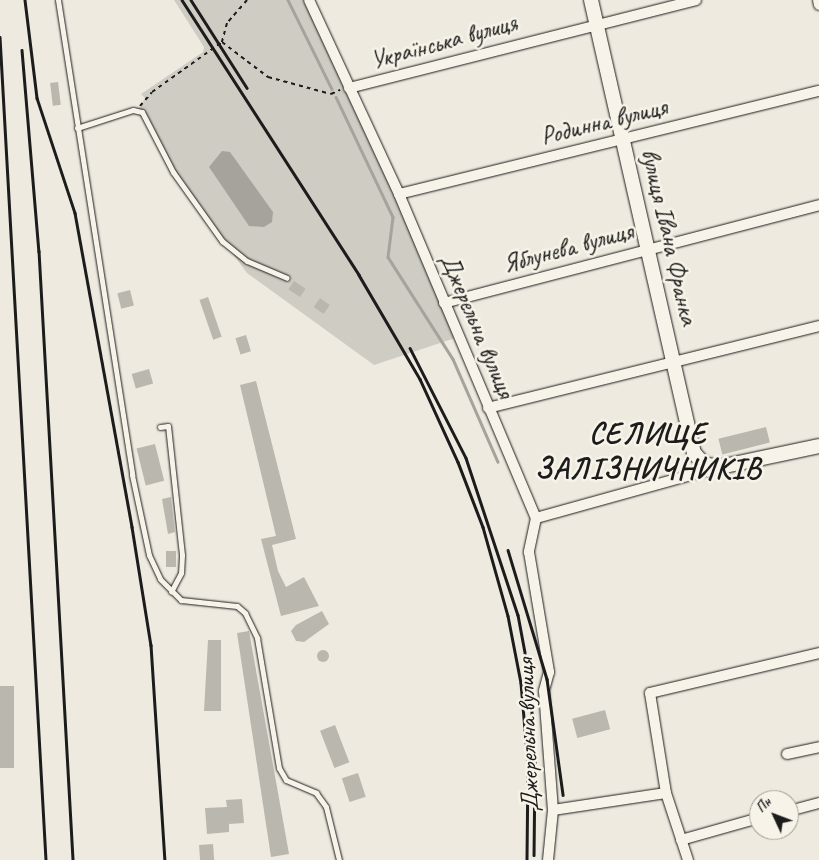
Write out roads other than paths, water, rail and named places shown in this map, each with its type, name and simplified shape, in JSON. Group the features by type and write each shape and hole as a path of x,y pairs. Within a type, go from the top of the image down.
{"street":[{"name":"Джерельна вулиця","path":"309,0 399,194 536,518 529,552 548,656 544,691 553,810 548,860"},
{"name":"вулиця Івана Франка","path":"592,0 675,360 694,453 704,464 720,467"},
{"name":"Українська вулиця","path":"349,88 696,0"},
{"name":"Родинна вулиця","path":"399,194 819,91"},
{"name":"Яблунева вулиця","path":"444,302 819,205"},
{"path":"488,408 675,360 819,326"},
{"path":"536,518 720,467 819,446"},
{"path":"688,860 666,793 650,700 652,691 819,653"},
{"path":"787,754 819,746"},
{"path":"553,810 666,793"},
{"path":"799,808 819,803"},
{"path":"681,840 749,821"}],"lane":[{"path":"58,0 132,475 152,562 170,592 190,603 237,606 245,613 257,638 279,768 286,780 316,793 326,807 339,860"},
{"path":"77,128 138,110 150,123 177,179 222,241 246,261 287,278"},
{"path":"160,427 168,426 182,555 180,573 170,592"}],"waterway":[{"path":"288,0 332,89"},
{"path":"336,97 393,217 388,257 453,359 498,462"}],"railway":[{"path":"25,0 37,98 75,213 132,527 151,645 165,860"},
{"path":"182,0 359,275 420,379 458,462 483,527 508,616 521,683 528,764 527,860"},
{"path":"191,0 247,88"},
{"path":"0,37 46,860"},
{"path":"22,50 39,251 73,860"},
{"path":"410,348 466,458 518,615 530,679 535,763 534,855"},
{"path":"508,550 547,679 563,795"}],"district":[{"name":"СЕЛИЩЕ ЗАЛІЗНИЧНИКІВ","path":"648,450"}]}
